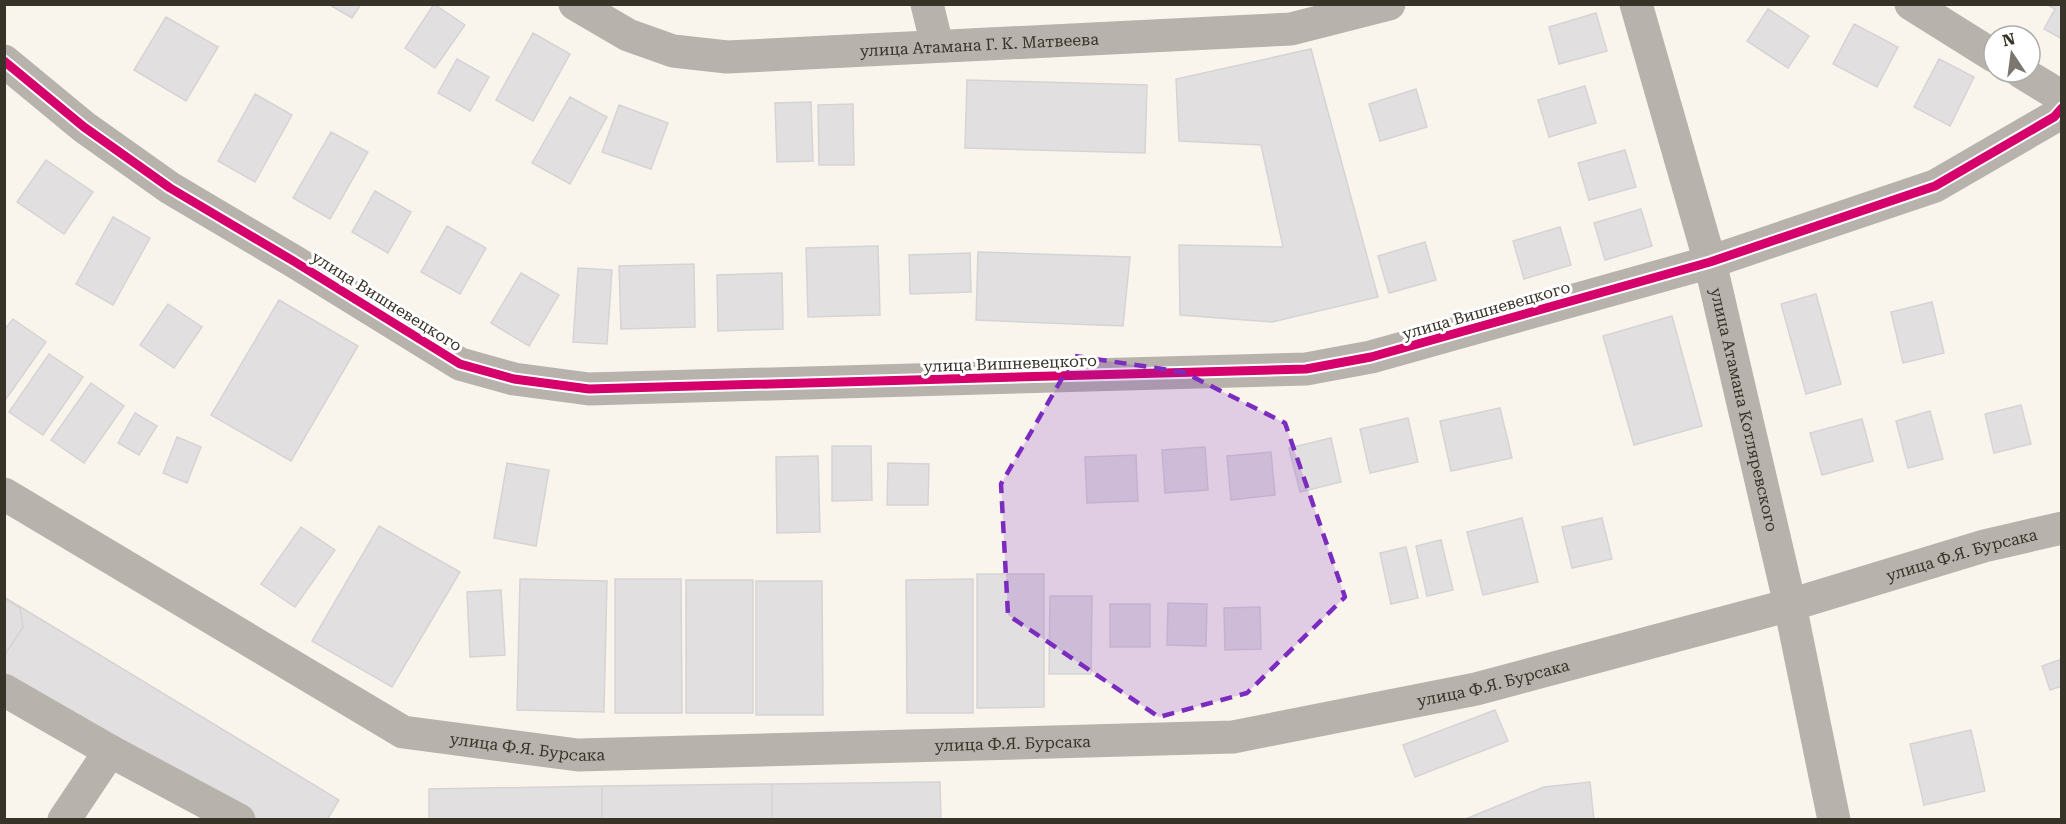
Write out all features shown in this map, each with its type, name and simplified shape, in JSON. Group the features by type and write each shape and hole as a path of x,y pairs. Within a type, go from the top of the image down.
{"street":[{"name":"улица Атамана Г. К. Матвеева","path":"575,4 628,35 673,51 727,57 937,45 1288,17 1389,4"},
{"path":"927,4 937,45"},
{"name":"улица Атамана Котляревского","path":"1636,4 1710,262 1790,605 1834,819"},
{"path":"1911,4 1982,48"},
{"name":"улица Вишневецкого","path":"4,61 84,127 170,188 460,364 514,379 589,389 1306,369 1371,357 1710,262 1935,186 2054,117 2061,108"},
{"path":"2040,84 2061,97"},
{"name":"улица Ф.Я. Бурсака","path":"4,494 403,732 578,755 1233,737 1476,689 1790,605 1984,546 2061,528"},
{"path":"4,690 110,751 239,819"},
{"path":"64,819 110,751"}],"highlighted area":[{"path":"1075,356 1183,372 1285,423 1345,597 1247,693 1159,717 1008,615 1001,484"}],"building":[{"path":"328,4 361,4 352,18"},
{"path":"434,4 465,25 435,68 405,48"},
{"path":"2046,4 2062,4 2062,39 2044,29 2055,9"},
{"path":"1768,9 1809,36 1788,68 1747,41"},
{"path":"1596,13 1607,51 1559,64 1549,27"},
{"path":"166,17 218,47 186,101 134,70"},
{"path":"1854,24 1898,47 1877,87 1833,64"},
{"path":"533,33 570,54 533,121 496,100"},
{"path":"1311,49 1378,297 1272,322 1180,315 1179,245 1283,247 1261,145 1179,141 1176,79"},
{"path":"457,59 489,77 470,111 438,93"},
{"path":"1939,59 1974,77 1950,126 1914,107"},
{"path":"967,80 1147,85 1145,153 965,148"},
{"path":"1585,86 1596,123 1549,137 1538,100"},
{"path":"1416,89 1427,127 1380,141 1369,104"},
{"path":"255,94 292,115 255,182 218,161"},
{"path":"570,97 607,117 570,184 532,163"},
{"path":"811,102 813,161 777,162 775,103"},
{"path":"853,104 854,165 819,165 818,105"},
{"path":"619,105 668,123 651,169 602,152"},
{"path":"331,132 368,152 330,219 293,198"},
{"path":"1625,150 1636,187 1589,200 1578,163"},
{"path":"46,160 93,192 64,234 17,202"},
{"path":"375,191 411,212 388,253 352,232"},
{"path":"1641,209 1652,246 1605,260 1594,223"},
{"path":"113,217 150,238 113,305 76,284"},
{"path":"447,226 486,248 460,294 421,272"},
{"path":"1560,227 1571,265 1524,279 1513,241"},
{"path":"1425,242 1436,280 1389,293 1378,256"},
{"path":"878,246 880,315 808,317 806,248"},
{"path":"978,252 1130,257 1123,326 976,320"},
{"path":"970,253 971,292 910,294 909,255"},
{"path":"694,264 695,327 621,329 619,266"},
{"path":"578,268 612,270 607,344 573,342"},
{"path":"521,273 559,295 529,346 491,323"},
{"path":"782,273 783,329 718,331 717,275"},
{"path":"1816,294 1841,384 1806,394 1781,304"},
{"path":"279,300 358,346 291,461 211,415"},
{"path":"1932,302 1944,353 1903,363 1891,312"},
{"path":"168,304 202,327 174,368 140,345"},
{"path":"1672,316 1702,426 1634,445 1603,336"},
{"path":"13,319 46,342 6,399 4,398 4,330"},
{"path":"49,354 83,377 43,435 9,412"},
{"path":"91,383 124,406 84,463 51,440"},
{"path":"2021,405 2031,444 1994,453 1985,414"},
{"path":"1500,408 1512,458 1451,471 1440,421"},
{"path":"1930,411 1943,459 1908,468 1896,421"},
{"path":"135,413 157,426 139,455 118,443"},
{"path":"1408,418 1418,462 1370,473 1360,429"},
{"path":"1862,419 1873,461 1822,475 1810,433"},
{"path":"177,437 201,447 187,483 163,473"},
{"path":"1331,438 1341,482 1300,492 1289,448"},
{"path":"832,446 871,446 872,500 832,501"},
{"path":"1205,447 1208,490 1165,493 1162,450"},
{"path":"1271,452 1275,495 1231,500 1227,456"},
{"path":"1136,455 1138,501 1087,503 1085,457"},
{"path":"818,456 820,532 777,533 776,457"},
{"path":"507,463 549,470 536,546 494,538"},
{"path":"888,463 929,464 928,505 887,505"},
{"path":"1522,518 1538,582 1483,595 1467,532"},
{"path":"1602,518 1612,559 1572,568 1562,527"},
{"path":"379,526 460,572 392,687 312,641"},
{"path":"301,527 335,550 295,607 261,584"},
{"path":"1441,540 1453,590 1427,596 1416,546"},
{"path":"1406,547 1418,598 1391,604 1380,553"},
{"path":"977,574 1044,574 1044,707 977,708"},
{"path":"520,579 607,581 604,712 517,710"},
{"path":"615,579 681,579 682,713 615,713"},
{"path":"973,579 973,713 907,713 906,580"},
{"path":"686,580 753,580 753,713 686,713"},
{"path":"756,581 822,581 823,715 756,715"},
{"path":"501,590 505,655 470,657 467,592"},
{"path":"1050,596 1092,596 1091,674 1049,674"},
{"path":"4,597 339,800 327,820 224,820 4,683"},
{"path":"4,598 20,608 23,627 4,656"},
{"path":"1168,603 1207,604 1206,646 1167,645"},
{"path":"1110,604 1150,604 1150,647 1110,647"},
{"path":"1260,607 1261,649 1225,650 1224,608"},
{"path":"2062,659 2062,686 2050,690 2042,666"},
{"path":"1495,710 1508,741 1415,777 1403,745"},
{"path":"1971,730 1985,791 1924,805 1910,744"},
{"path":"940,782 941,820 772,820 772,784"},
{"path":"1590,782 1594,820 1463,820 1544,787"},
{"path":"772,784 772,820 602,820 602,786"},
{"path":"602,786 602,820 429,820 429,789"}],"cycle path":[{"path":"4,61 84,127 170,188 460,364 514,379 589,389 1306,369 1371,357 1710,262 1935,186 2054,117 2062,108"}]}
